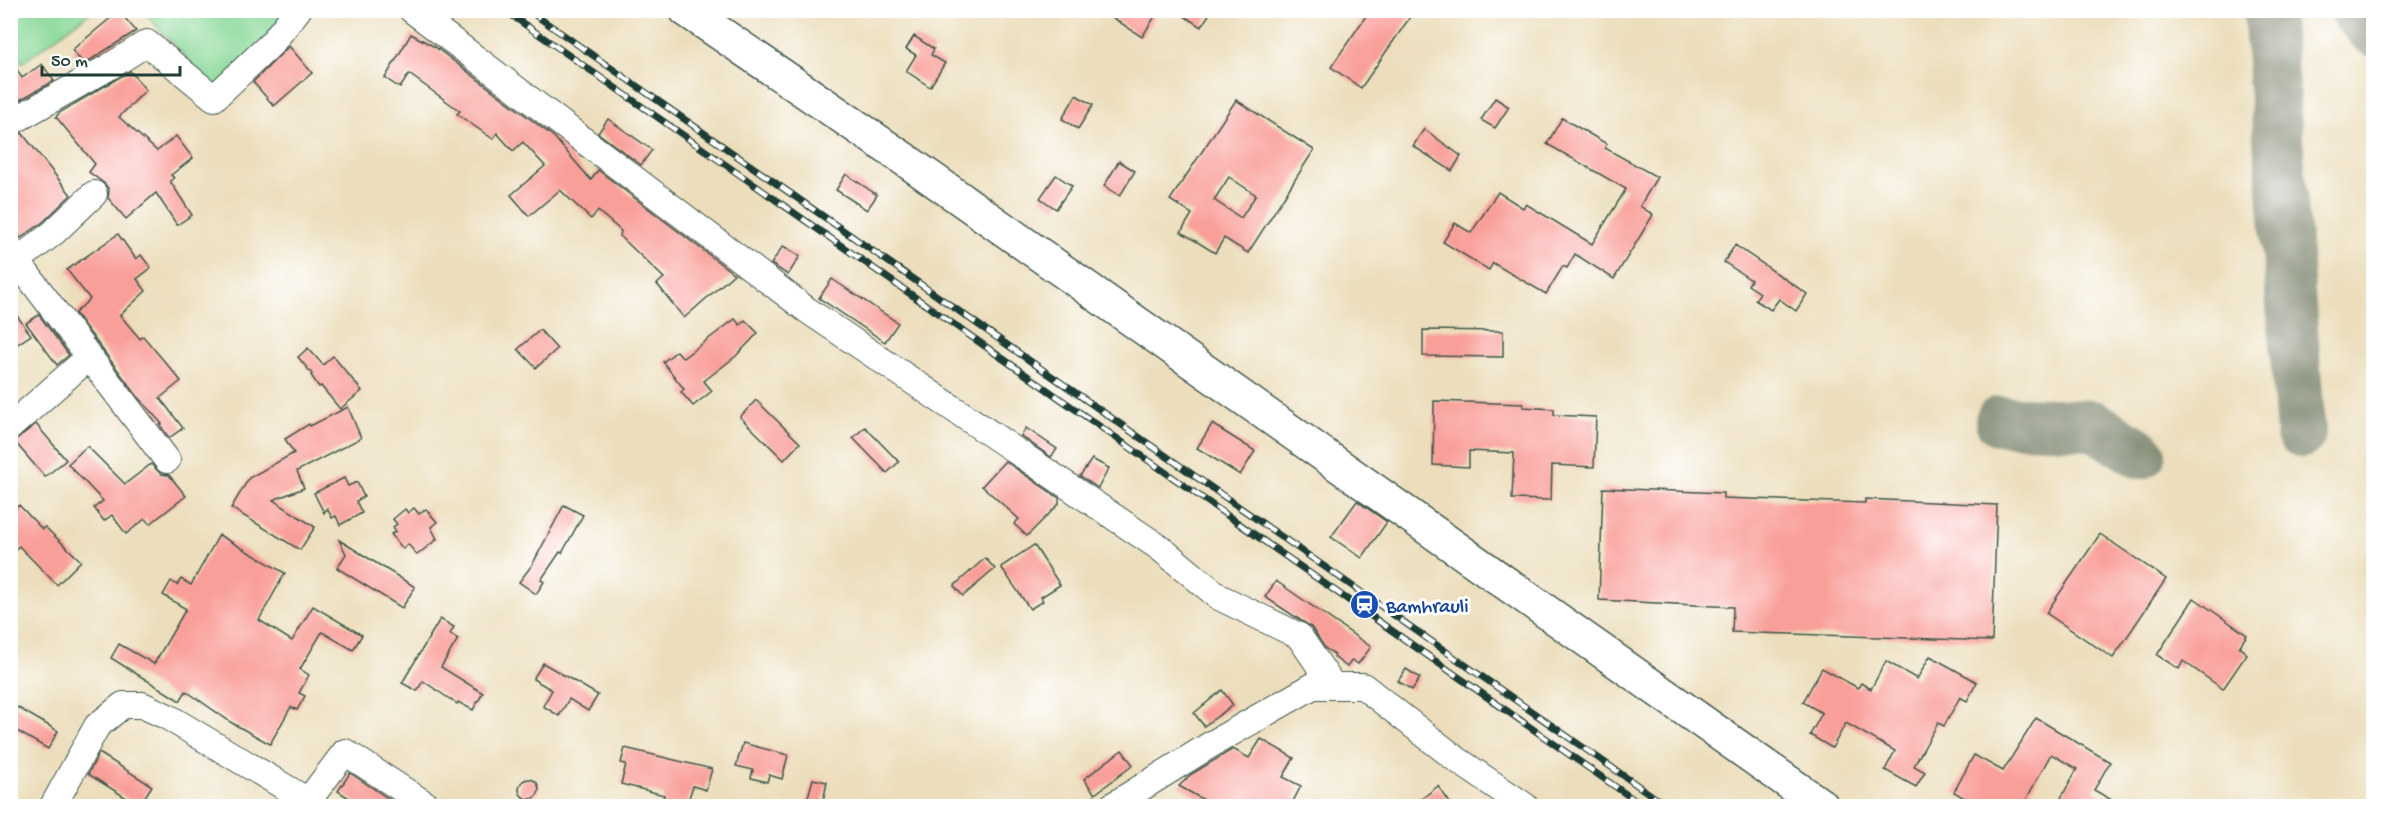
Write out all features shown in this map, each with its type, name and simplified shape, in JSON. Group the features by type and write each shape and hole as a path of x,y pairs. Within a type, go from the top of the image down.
{"main road":[{"path":"686,10 904,159 1822,807"}],"street":[{"path":"10,123 147,43 214,98 272,44 298,10"},
{"path":"412,10 807,310 1160,548 1219,597 1299,636 1333,686"},
{"path":"94,194 53,233 14,264 167,460"},
{"path":"10,427 88,358"},
{"path":"1112,807 1210,745 1313,686 1363,686 1456,759 1525,807"},
{"path":"53,807 98,726 123,705 142,705 168,717 308,801 345,752 428,807"}],"green space":[{"path":"10,11 92,11 22,63 11,49"},
{"path":"143,11 289,11 219,93"}],"building":[{"path":"1101,10 1159,10 1142,37"},
{"path":"1175,10 1212,10 1201,27"},
{"path":"1370,10 1415,10 1361,88 1331,67"},
{"path":"119,11 136,31 84,64 72,50"},
{"path":"411,34 435,47 554,137 591,180 598,170 734,274 684,318 657,284 664,278 620,236 621,231 598,211 591,219 560,190 529,216 511,195 545,166 523,142 513,151 497,133 493,139 457,114 460,111 409,74 400,88 385,78"},
{"path":"914,36 934,49 931,55 945,63 930,87 906,71 916,55 906,49"},
{"path":"289,46 312,73 274,106 253,82"},
{"path":"10,58 22,78 42,64 54,81 14,103 10,100"},
{"path":"130,71 146,90 119,117 157,151 176,136 193,158 171,175 174,178 170,181 192,215 177,225 156,193 126,219 108,198 109,190 105,184 89,172 95,164 56,117 59,113"},
{"path":"1076,95 1093,105 1078,129 1062,119"},
{"path":"1495,98 1509,107 1495,128 1481,120"},
{"path":"1236,100 1314,150 1248,253 1224,238 1215,253 1181,232 1192,214 1170,200","holes":["1229,177 1256,195 1241,218 1214,200"]},
{"path":"1562,118 1607,144 1605,148 1657,177 1640,206 1653,215 1614,279 1575,254 1567,268 1563,266 1546,294 1493,263 1489,270 1443,242 1455,223 1471,233 1498,192 1523,208 1526,204 1592,244 1626,189 1547,144"},
{"path":"608,119 652,150 641,165 598,133"},
{"path":"1424,129 1461,156 1452,171 1413,146"},
{"path":"22,133 71,195 43,222 21,238 10,225 10,138"},
{"path":"1119,161 1135,171 1120,196 1104,186"},
{"path":"846,174 877,195 867,210 836,190"},
{"path":"1056,175 1072,186 1056,209 1040,198"},
{"path":"118,234 136,259 141,255 151,268 137,279 146,291 120,315 140,339 143,336 181,381 160,398 183,428 169,438 160,425 162,424 138,397 75,313 90,299 67,270"},
{"path":"1735,245 1807,294 1796,311 1779,299 1771,310 1755,300 1760,293 1748,285 1751,280 1724,262"},
{"path":"783,246 800,256 788,275 771,264"},
{"path":"832,279 898,323 885,342 819,298"},
{"path":"10,306 31,335 10,349"},
{"path":"39,315 69,355 57,365 26,323"},
{"path":"735,319 740,325 745,320 758,333 736,356 704,381 712,391 693,406 681,392 684,389 663,362 677,351 683,358"},
{"path":"540,330 557,349 536,368 518,349"},
{"path":"1423,330 1503,331 1503,357 1423,356"},
{"path":"308,348 323,365 333,356 362,391 340,409 321,386 319,387 298,357"},
{"path":"756,400 800,443 784,460 740,417"},
{"path":"1434,401 1523,404 1523,407 1554,409 1554,415 1596,417 1594,467 1552,465 1551,500 1512,499 1514,453 1469,451 1469,467 1433,465"},
{"path":"348,407 361,438 297,471 304,488 273,500 315,527 300,550 231,508 249,478 294,453 285,439 309,424 310,426"},
{"path":"36,424 66,460 45,477 14,441"},
{"path":"1212,424 1255,451 1240,475 1197,448"},
{"path":"865,427 899,462 887,473 853,438"},
{"path":"1026,428 1057,449 1051,457 1021,436"},
{"path":"87,446 125,484 151,464 161,474 169,475 186,496 150,524 145,519 126,534 112,515 104,521 94,508 103,501 68,464"},
{"path":"1092,459 1109,468 1098,488 1080,476"},
{"path":"1005,461 1059,498 1059,504 1027,536 1014,524 1019,519 982,486"},
{"path":"344,478 348,486 357,482 364,497 356,501 362,513 340,525 336,516 332,518 327,508 324,513 314,493"},
{"path":"1603,488 1723,493 1723,498 1865,503 1865,499 1997,505 1992,641 1732,632 1733,607 1599,600"},
{"path":"1357,501 1387,522 1362,558 1331,537"},
{"path":"19,505 42,529 45,527 81,561 57,585 19,546 10,554 10,514"},
{"path":"564,505 583,515 562,553 560,552 541,580 544,582 536,594 519,582 532,565"},
{"path":"414,508 419,514 426,509 437,522 431,527 437,539 417,555 408,544 403,549 391,534 396,531 393,527 397,524 393,519 405,509 408,513"},
{"path":"2100,534 2166,579 2113,658 2046,613"},
{"path":"219,535 285,573 259,620 292,641 313,606 362,635 353,650 322,632 300,669 309,675 299,693 305,696 297,710 291,707 270,744 232,723 186,691 180,701 111,658 119,644 154,664 186,609 163,595 171,581 177,585 181,579 191,585"},
{"path":"339,540 415,587 402,608 337,568 346,554"},
{"path":"1034,545 1060,585 1041,597 1043,601 1030,609 1001,567"},
{"path":"985,558 995,569 963,596 954,586"},
{"path":"1276,581 1371,647 1358,664 1352,660 1347,667 1325,648 1311,627 1265,597"},
{"path":"2194,598 2247,635 2239,647 2247,654 2223,689 2183,661 2179,669 2157,655"},
{"path":"440,619 454,627 450,634 458,639 441,667 483,693 473,710 458,702 457,704 423,681 417,691 402,683"},
{"path":"1930,656 1977,682 1967,701 1960,697 1944,726 1938,723 1914,766 1925,772 1916,787 1885,770 1895,751 1846,723 1832,748 1810,735 1822,713 1803,702 1822,668 1858,688 1861,683 1871,689 1886,661 1917,679"},
{"path":"543,663 598,695 588,711 569,699 559,716 543,706 552,690 533,679"},
{"path":"1406,669 1420,678 1412,690 1398,681"},
{"path":"1222,690 1233,705 1204,726 1194,713"},
{"path":"10,703 58,731 48,749 10,727"},
{"path":"2036,718 2110,762 2094,790 2124,807 2056,807 2077,769 2051,754 2022,807 1980,807 1954,792 1974,755 2003,771"},
{"path":"1261,739 1294,758 1283,777 1301,786 1290,807 1216,807 1179,786 1190,775 1233,749 1249,758"},
{"path":"743,743 788,755 782,779 769,775 767,782 751,778 753,770 736,766"},
{"path":"625,748 712,769 706,790 693,786 686,807 661,807 664,795 621,784 626,764 621,763"},
{"path":"1122,750 1133,765 1095,794 1084,779"},
{"path":"99,753 152,786 139,806 88,774"},
{"path":"350,773 401,807 363,807 338,791"},
{"path":"525,779 533,779 539,785 539,793 533,799 525,799 519,793 519,785"},
{"path":"813,779 827,782 822,807 805,807"},
{"path":"1438,786 1453,807 1411,807"}],"taxiway":[{"path":"2268,10 2301,433"},
{"path":"2354,10 2374,32"},
{"path":"2000,421 2093,425 2141,454"}],"railway":[{"path":"504,10 1643,806"},
{"path":"528,10 1667,806"}],"place":[{"name":"Bamhrauli","path":"1365,605"}]}
